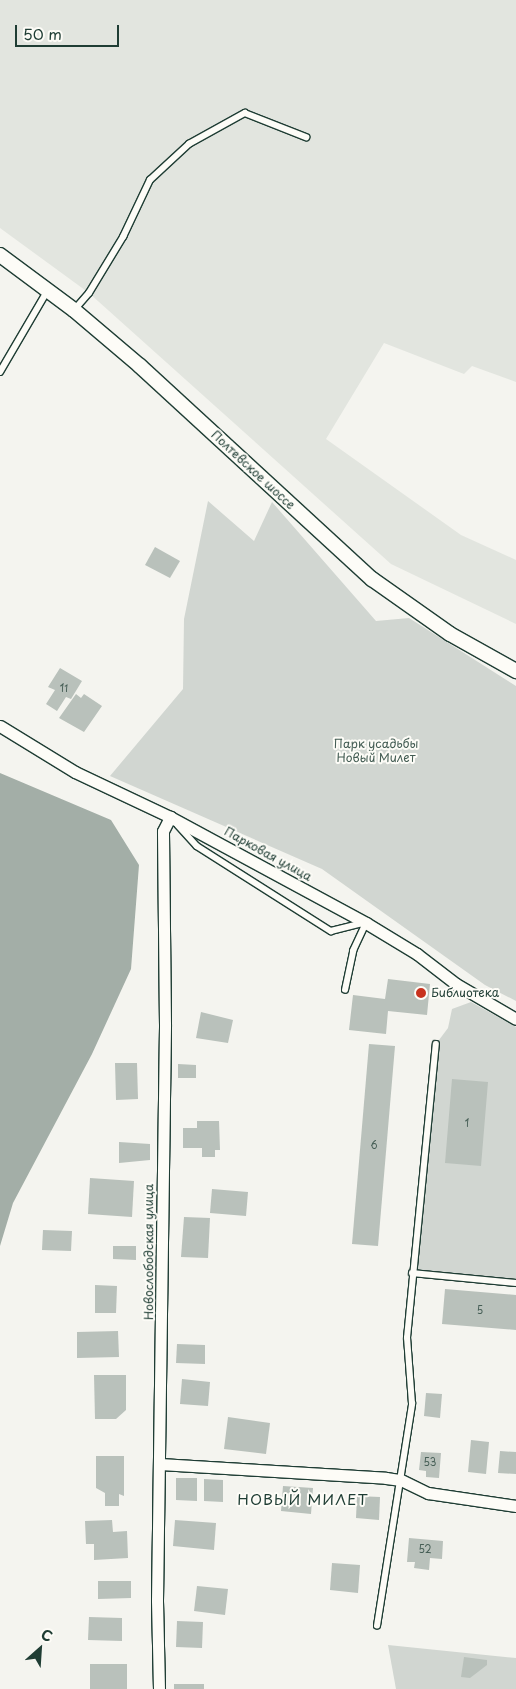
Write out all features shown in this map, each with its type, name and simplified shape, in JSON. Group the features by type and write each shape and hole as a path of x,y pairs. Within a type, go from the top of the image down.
{"street":[{"name":"Полтевское шоссе","path":"0,255 74,310 140,366 372,579 450,634 516,671"},
{"name":"Парковая улица","path":"0,726 83,777 170,817 366,923 417,954 456,984 516,1019"},
{"name":"Новослободская улица","path":"159,1689 157,1600 165,1024 163,831 170,817"},
{"path":"160,1464 401,1480 428,1493 516,1506"}],"lane":[{"path":"74,310 89,292 123,237 150,180 188,144 245,113 306,137"},
{"path":"0,372 48,290"},
{"path":"170,817 197,846 331,931 366,923"},
{"path":"345,990 354,951 366,923"},
{"path":"377,1626 412,1404 407,1338 436,1044"},
{"path":"412,1273 516,1283"}],"shaded area":[{"path":"0,0 516,0 516,382 472,366 464,374 384,343 326,439 461,535 516,560 516,624 391,564 89,293 0,228"},
{"path":"0,773 111,820 139,865 131,969 92,1054 13,1203 0,1246"}],"green space":[{"name":"Парк усадьбы Новый Милет","path":"208,501 254,541 272,502 376,621 409,618 516,686 516,1001 485,985 322,869 110,776 183,689 184,619"},
{"path":"471,1002 516,1027 516,1283 412,1273 436,1044 448,1028 452,1009"},
{"path":"388,1645 516,1658 516,1689 396,1689"}],"building":[{"path":"155,547 180,561 170,578 145,565"},
{"path":"60,668 82,681 71,699 66,697 57,711 46,704 55,690 48,687"},
{"path":"76,694 81,698 84,694 102,706 84,732 59,718"},
{"path":"388,979 430,984 427,1015 388,1011 386,1034 349,1030 353,995 385,999"},
{"path":"201,1012 233,1020 228,1043 196,1038"},
{"path":"369,1044 395,1046 378,1246 352,1244"},
{"path":"115,1063 137,1063 138,1099 116,1100"},
{"path":"178,1064 196,1065 196,1078 178,1078"},
{"path":"452,1079 488,1082 481,1166 445,1163"},
{"path":"197,1121 219,1121 220,1150 215,1150 215,1157 202,1157 202,1148 183,1148 183,1128 197,1128"},
{"path":"119,1142 150,1144 150,1160 119,1163"},
{"path":"90,1178 134,1181 132,1217 88,1214"},
{"path":"212,1189 248,1192 246,1216 210,1213"},
{"path":"184,1217 210,1218 208,1258 181,1257"},
{"path":"43,1230 72,1231 71,1251 42,1250"},
{"path":"113,1246 136,1246 136,1260 113,1259"},
{"path":"95,1285 117,1286 116,1313 95,1313"},
{"path":"445,1289 516,1295 516,1330 442,1324"},
{"path":"118,1331 119,1357 77,1358 77,1332"},
{"path":"177,1344 205,1345 205,1364 176,1363"},
{"path":"94,1375 126,1375 126,1410 116,1419 95,1419"},
{"path":"182,1379 210,1382 208,1406 180,1404"},
{"path":"426,1393 442,1394 440,1418 424,1416"},
{"path":"228,1417 270,1423 266,1454 224,1449"},
{"path":"471,1440 489,1442 486,1474 468,1472"},
{"path":"500,1451 516,1452 516,1474 498,1473"},
{"path":"421,1452 441,1453 439,1478 426,1477 426,1471 419,1470"},
{"path":"96,1456 124,1456 124,1496 119,1494 119,1506 105,1506 105,1493 96,1488"},
{"path":"176,1478 197,1478 197,1501 176,1500"},
{"path":"204,1479 223,1480 223,1502 204,1501"},
{"path":"283,1486 313,1488 311,1514 281,1511"},
{"path":"357,1496 380,1497 379,1520 356,1518"},
{"path":"112,1520 113,1532 127,1531 128,1558 94,1560 94,1544 86,1544 85,1521"},
{"path":"175,1520 216,1523 214,1550 173,1546"},
{"path":"409,1538 443,1541 442,1559 430,1558 429,1570 414,1568 415,1562 407,1562"},
{"path":"332,1563 360,1565 358,1593 330,1590"},
{"path":"98,1581 131,1581 131,1598 98,1599"},
{"path":"197,1586 228,1589 225,1615 194,1611"},
{"path":"89,1617 122,1618 122,1641 88,1640"},
{"path":"177,1621 203,1622 202,1648 176,1647"},
{"path":"464,1657 487,1660 487,1665 470,1678 461,1677"},
{"path":"90,1664 127,1664 127,1689 90,1689"},
{"path":"174,1684 204,1684 204,1689 174,1689"}],"place":[{"name":"Библиотека","path":"421,993"}],"district":[{"name":"НОВЫЙ МИЛЕТ","path":"303,1499"}]}
